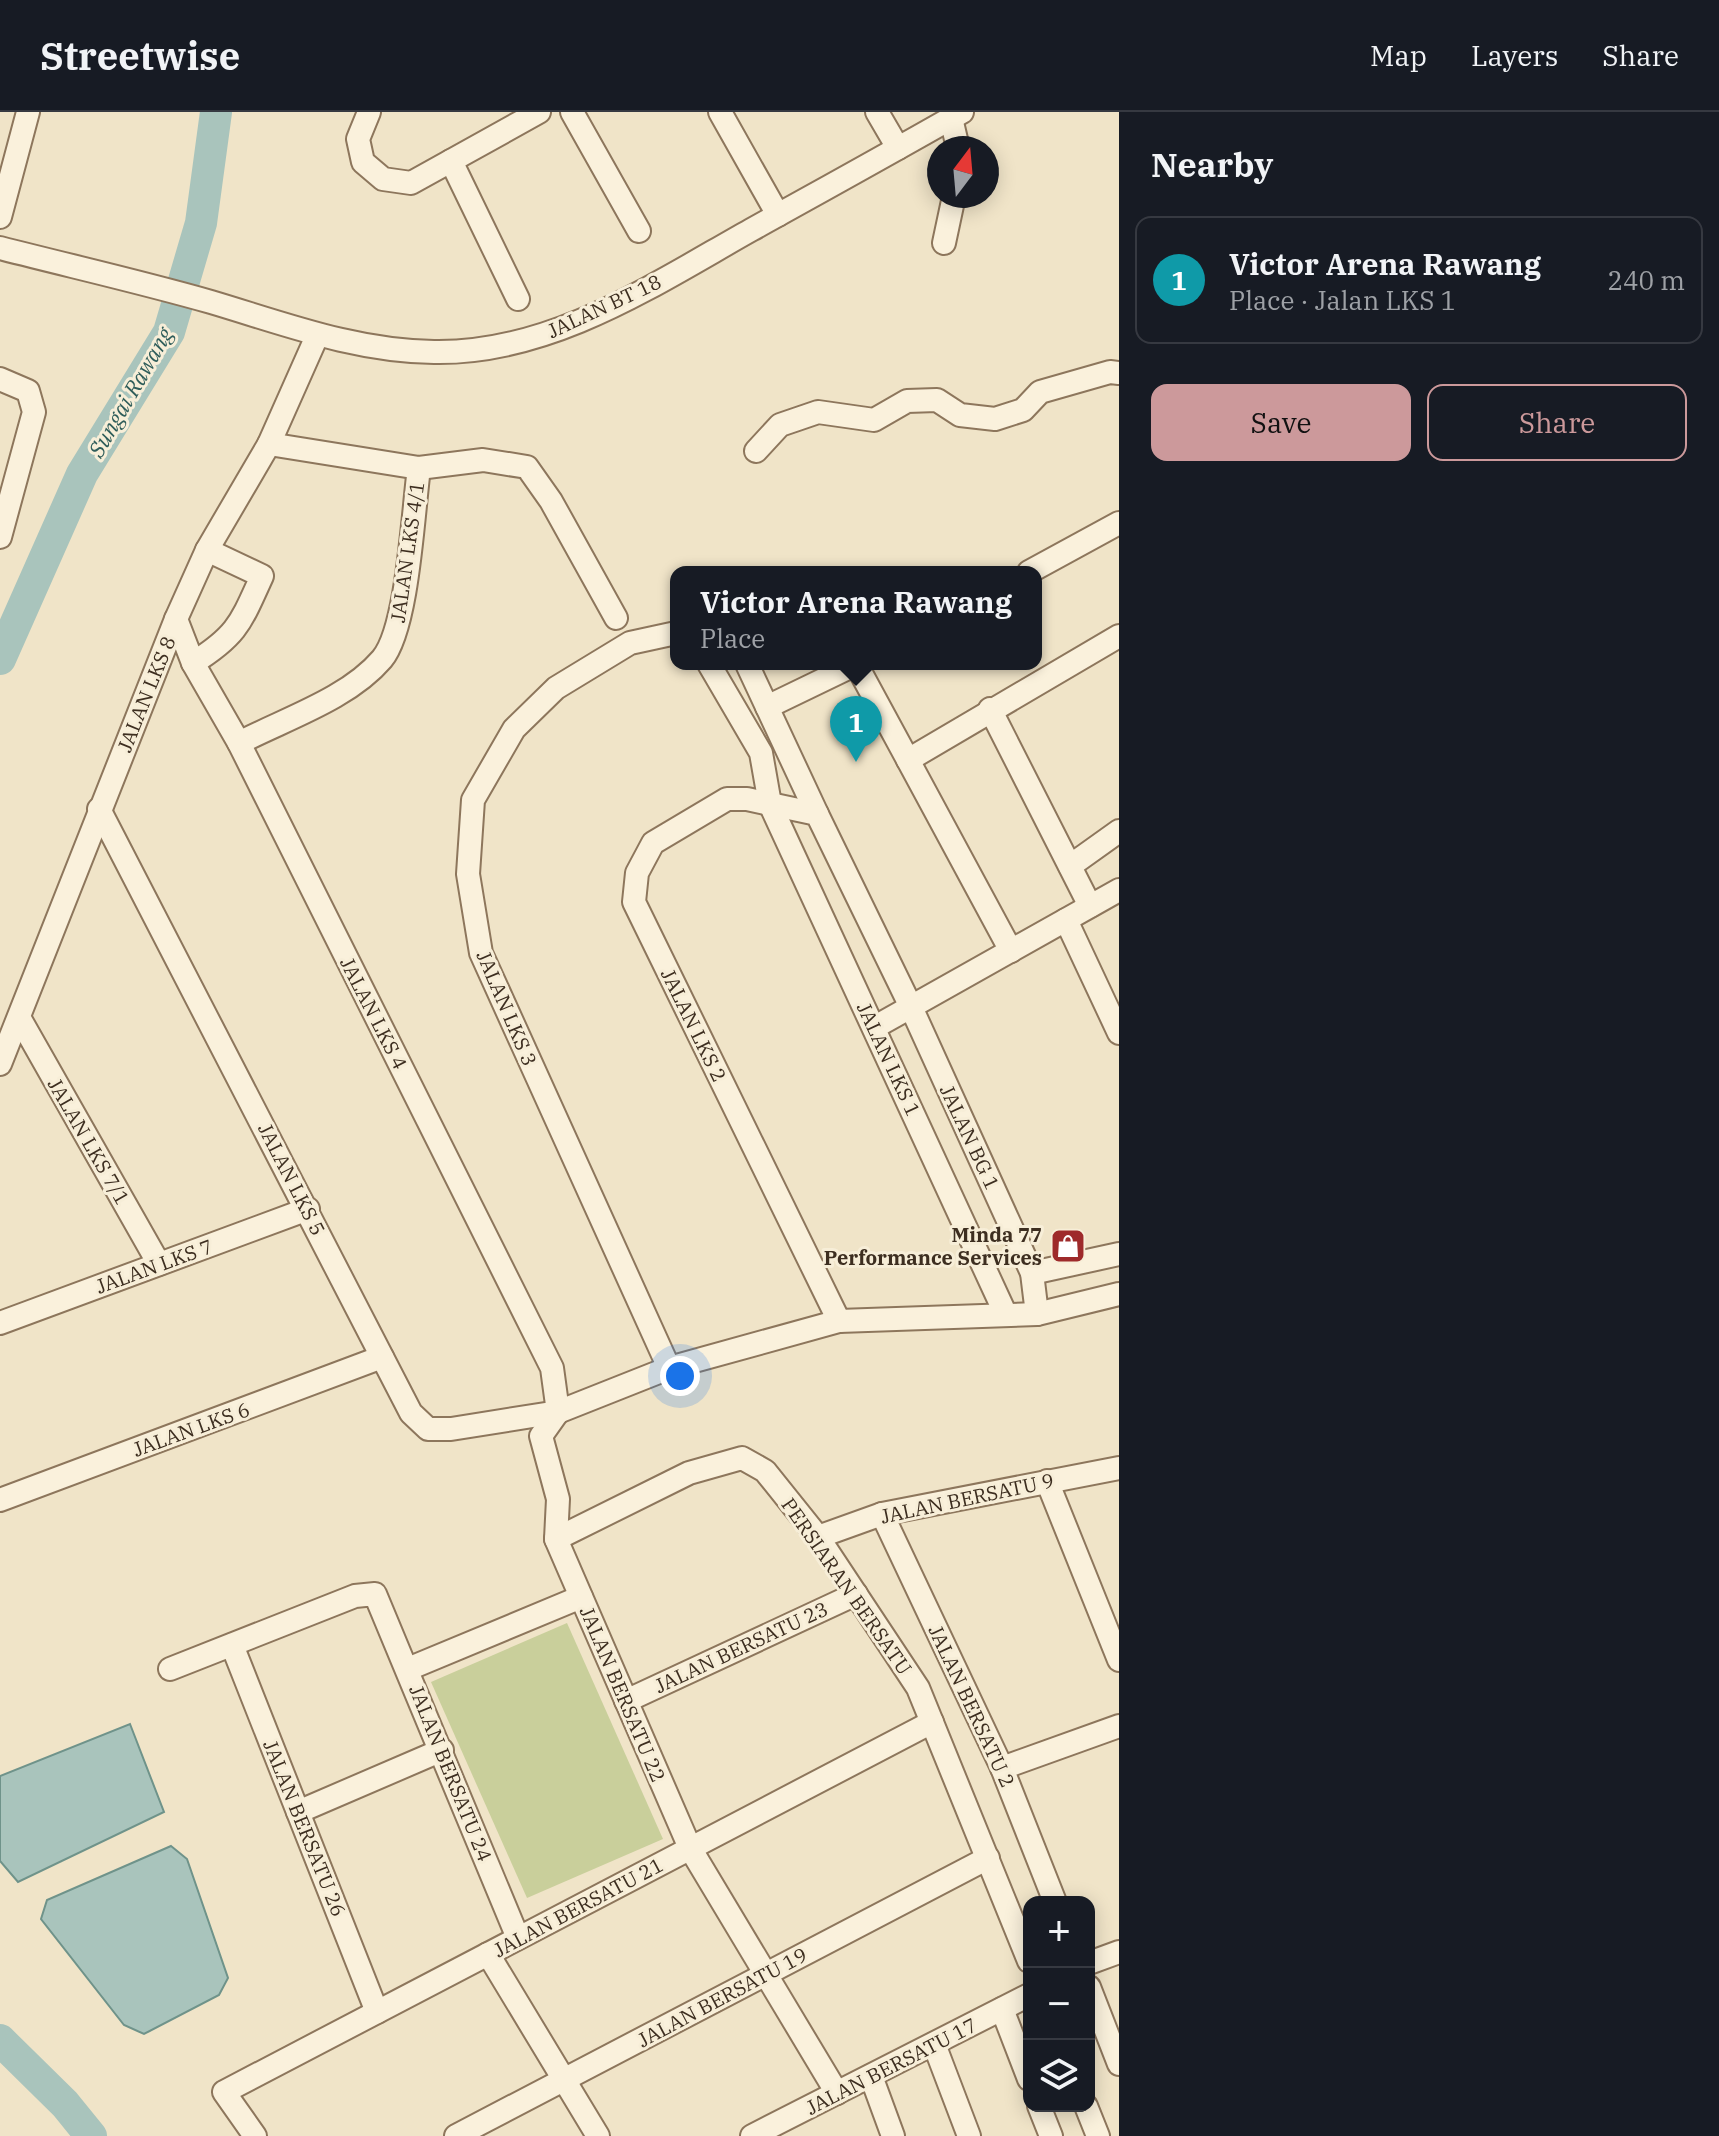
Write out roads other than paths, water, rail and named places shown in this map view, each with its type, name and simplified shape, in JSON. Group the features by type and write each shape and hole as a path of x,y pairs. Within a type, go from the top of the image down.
{"street":[{"path":"0,217 28,112"},
{"path":"369,112 358,139 363,162 383,179 411,183 539,112"},
{"path":"572,112 639,231"},
{"path":"720,112 778,215"},
{"path":"877,112 898,148"},
{"path":"956,115 957,136"},
{"name":"JALAN BT 18","path":"0,248 211,302 317,336 375,348 435,353 494,347 546,335 620,304 956,115"},
{"path":"451,161 518,299"},
{"path":"944,243 951,208"},
{"name":"JALAN LKS 8","path":"0,1064 176,619 207,550 269,444 317,336"},
{"path":"756,451 780,425 818,412 874,420 907,401 937,400 960,415 995,419 1023,410 1040,392 1110,372 1119,373"},
{"path":"0,379 28,391 34,412 0,537"},
{"path":"269,444 419,468 483,460 527,467 551,501 616,618"},
{"name":"JALAN LKS 4/1","path":"239,743 339,692 364,677 384,657 401,623 419,468"},
{"path":"1040,566 1119,523"},
{"path":"193,663 225,643 243,617 262,576 207,550"},
{"name":"JALAN LKS 4","path":"176,619 193,663 239,743 552,1368 558,1412"},
{"name":"JALAN LKS 3","path":"669,1368 481,953 468,874 473,800 514,729 556,688 630,643 670,634"},
{"path":"908,760 990,709 1119,636"},
{"name":"JALAN LKS 1","path":"713,670 761,753 770,804 1006,1315"},
{"name":"JALAN BG 1","path":"750,670 911,1007 1032,1273 1037,1314"},
{"path":"767,707 844,670"},
{"path":"859,670 1011,951"},
{"path":"990,709 1090,906"},
{"name":"JALAN LKS 2","path":"817,814 727,799 653,843 637,873 634,902 839,1321"},
{"name":"JALAN LKS 5","path":"99,809 411,1413 428,1429 451,1429 558,1412"},
{"path":"1070,866 1119,831"},
{"path":"875,1027 1119,890"},
{"path":"1066,920 1119,1032"},
{"name":"JALAN LKS 7/1","path":"20,1019 159,1264"},
{"name":"JALAN LKS 7","path":"0,1323 308,1209"},
{"path":"1032,1273 1119,1254"},
{"path":"556,1539 558,1499 541,1436 558,1412 669,1368 839,1321 1037,1314 1119,1294"},
{"name":"JALAN LKS 6","path":"0,1500 382,1357"},
{"name":"PERSIARAN BERSATU","path":"556,1539 689,1473 742,1458 765,1471 818,1537 899,1656 932,1722 1023,1946"},
{"name":"JALAN BERSATU 9","path":"818,1537 882,1514 1119,1468"},
{"path":"1047,1481 1114,1633 1119,1660"},
{"name":"JALAN BERSATU 2","path":"882,1514 1002,1768 1053,1896"},
{"name":"JALAN BERSATU 22","path":"556,1539 690,1848 837,2093"},
{"name":"JALAN BERSATU 24","path":"232,1645 355,1596 375,1594 518,1938"},
{"name":"JALAN BERSATU 23","path":"626,1701 856,1594"},
{"path":"408,1669 581,1597"},
{"path":"170,1669 232,1645"},
{"name":"JALAN BERSATU 26","path":"232,1645 377,2012"},
{"name":"JALAN BERSATU 21","path":"255,2136 224,2092 932,1722"},
{"path":"1002,1768 1119,1726"},
{"path":"298,1812 442,1750"},
{"name":"JALAN BERSATU 19","path":"456,2136 988,1858"},
{"path":"1095,1961 1119,1952"},
{"path":"488,1954 598,2136"},
{"name":"JALAN BERSATU 17","path":"752,2136 1023,1998"},
{"path":"1095,2002 1119,2064"},
{"path":"1002,2009 1023,2063"},
{"path":"934,2044 969,2136"},
{"path":"871,2076 893,2136"},
{"path":"1041,2112 1051,2136"},
{"path":"1088,2112 1098,2136"}],"water":[{"path":"130,1724 164,1812 18,1882 0,1861 0,1776"},
{"path":"171,1846 187,1859 228,1978 219,1995 144,2034 124,2025 41,1919 47,1900"}],"waterway":[{"name":"Sungai Rawang","path":"0,659 82,474 169,332 201,223 216,112"},
{"name":"Sungai Rawang","path":"0,2040 65,2104 91,2136"}],"place":[{"name":"Victor Arena Rawang","path":"856,762"},
{"name":"Minda 77 Performance Services","path":"1068,1246"}]}
